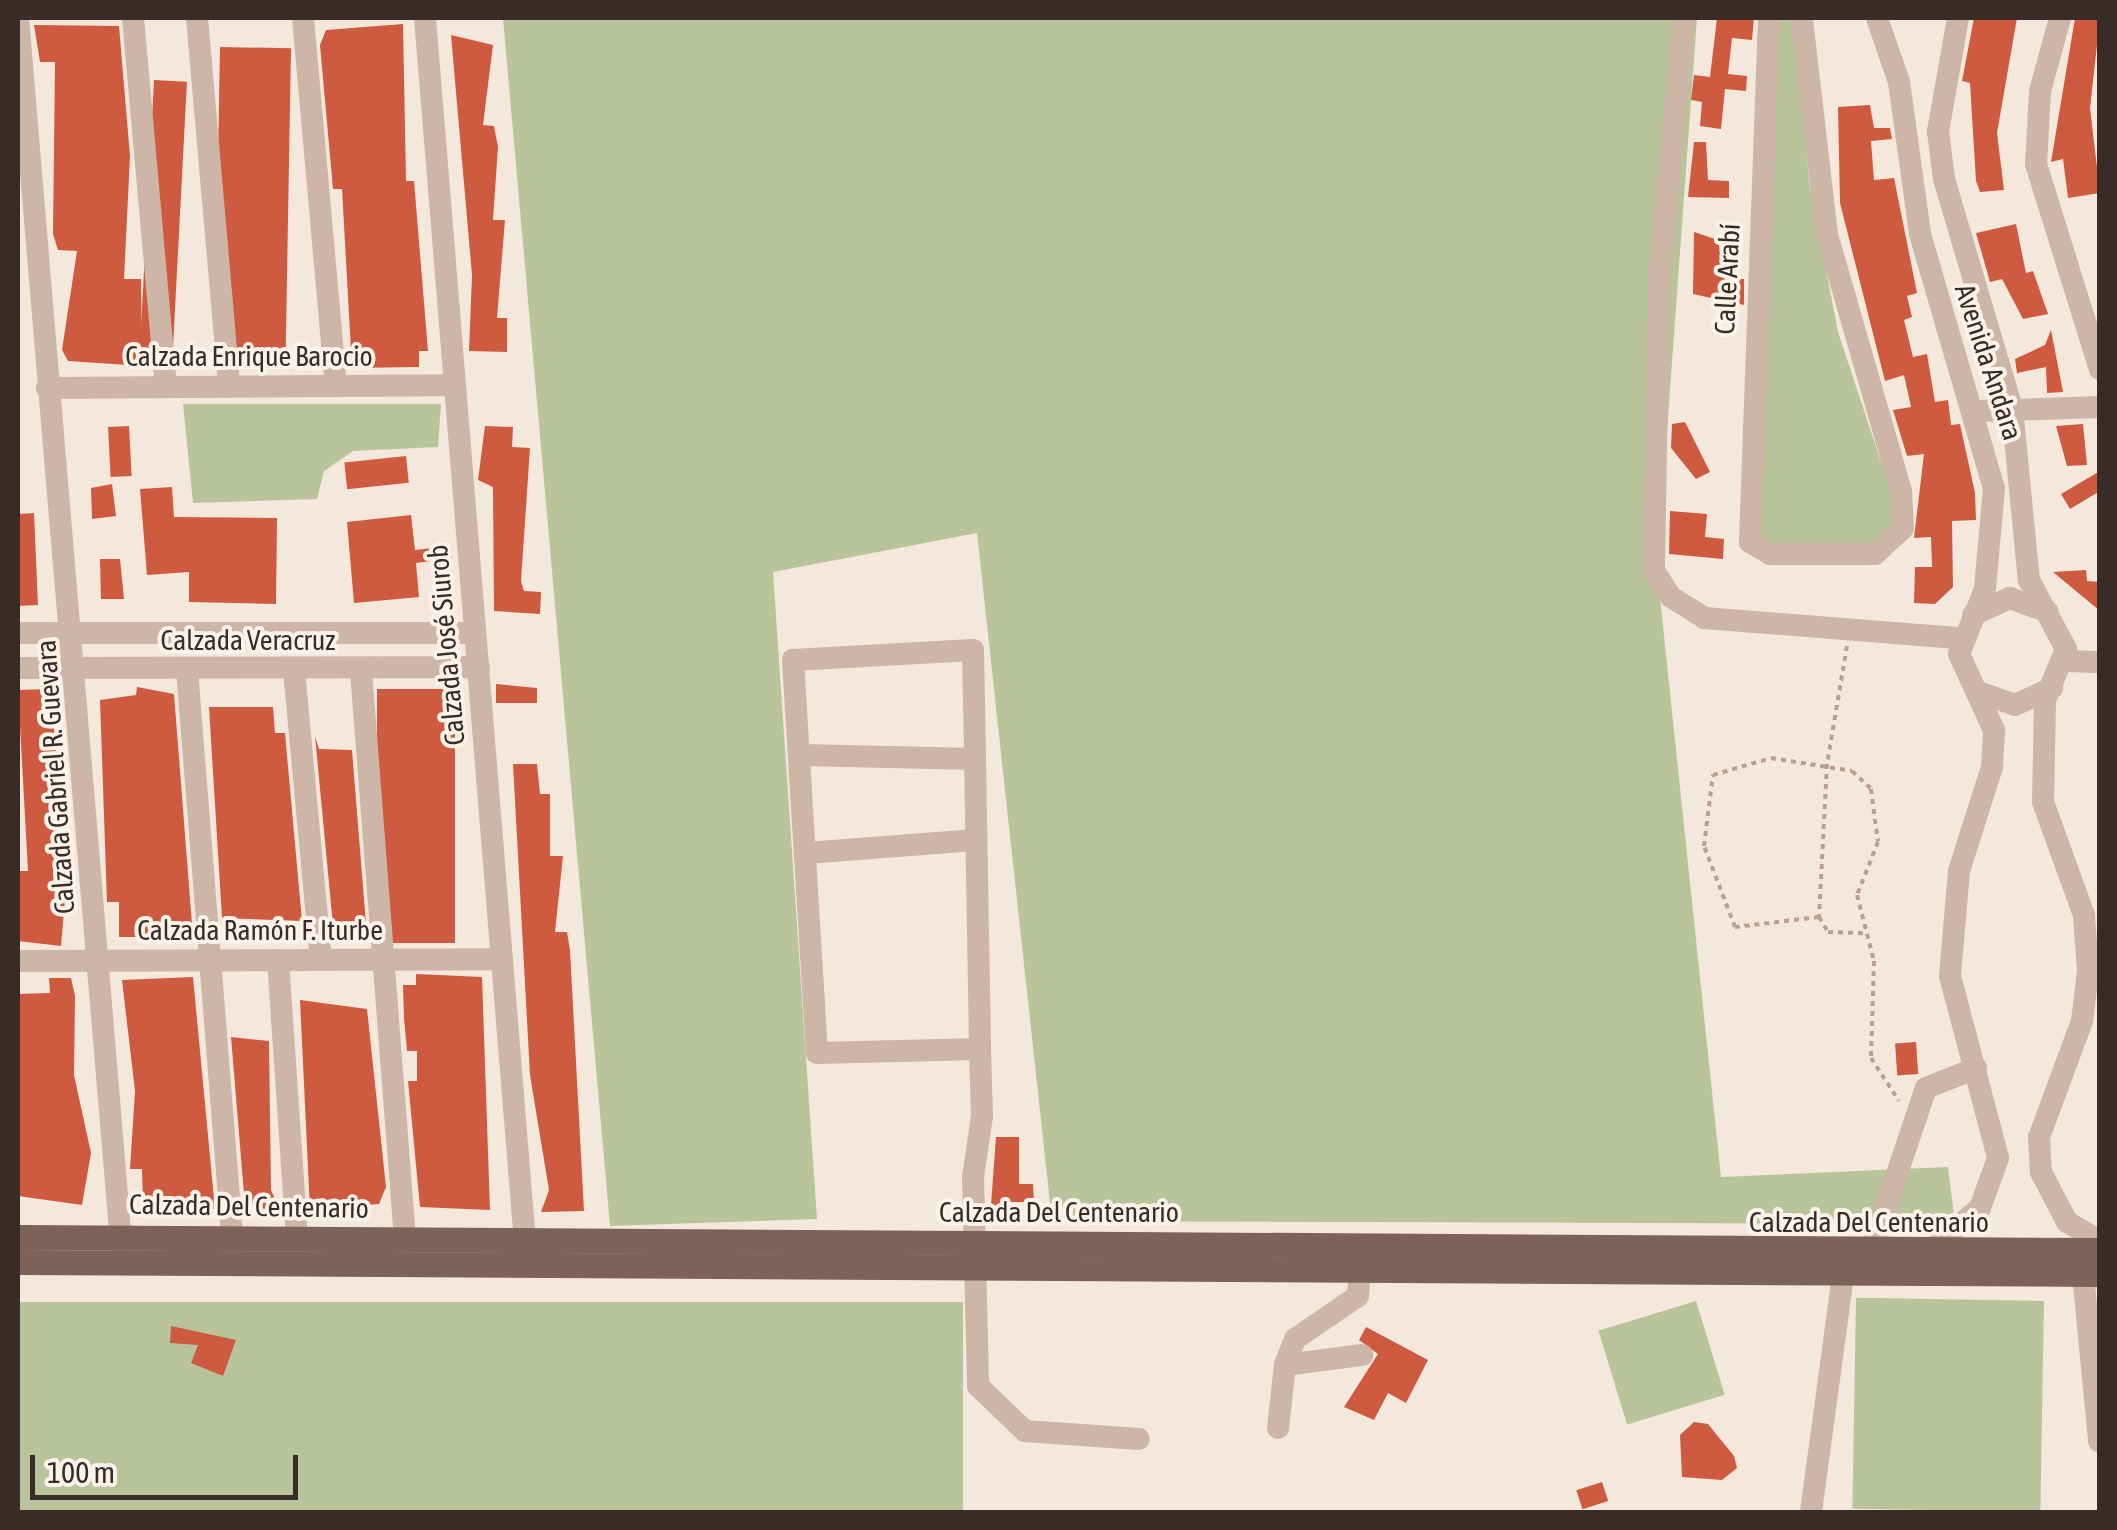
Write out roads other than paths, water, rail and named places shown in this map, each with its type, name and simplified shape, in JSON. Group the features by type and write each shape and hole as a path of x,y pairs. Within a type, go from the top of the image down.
{"main road":[{"name":"Calzada Del Centenario","path":"18,1237 232,1235 976,1242 1856,1264 2091,1274"},
{"name":"Calzada Del Centenario","path":"18,1262 972,1271 1360,1269 1856,1264 1924,1255 2100,1250"}],"street":[{"name":"Calzada Gabriel R. Guevara","path":"18,18 48,388 76,632 97,961 124,1263"},
{"path":"133,18 166,387"},
{"path":"197,18 229,386"},
{"path":"304,18 336,386"},
{"name":"Calzada José Siurob","path":"425,18 452,385 527,1240 526,1267"},
{"path":"1684,18 1659,280 1650,550 1671,598 1704,618 1960,638 1964,674 1994,730 1992,766 1959,871 1950,976 1998,1135 1994,1182 1958,1232 1924,1255"},
{"name":"Calle Arabí","path":"1769,18 1750,542 1770,554 1876,554 1902,528 1892,454 1827,236 1802,18"},
{"name":"Avenida Andara","path":"1876,18 1899,82 1920,234 1978,411 1995,535 1973,615 1960,638"},
{"name":"Avenida Andara","path":"1958,18 1938,131 1944,179 2012,408 2030,580 2048,612 2066,661"},
{"path":"2060,18 2040,91 2036,164 2100,369"},
{"name":"Calzada Enrique Barocio","path":"48,388 452,385"},
{"path":"1978,411 2100,407"},
{"path":"1973,615 2010,598 2048,612"},
{"name":"Calzada Veracruz","path":"18,632 475,633"},
{"path":"980,1048 817,1053 802,755 793,660 973,650 980,1048 972,1271 978,1386 1003,1418 1036,1434 1139,1439"},
{"path":"2100,662 2066,661 2052,688 2043,802 2084,915 2088,971 2076,1039 2039,1137 2041,1172 2067,1222 2100,1241"},
{"name":"Calzada Veracruz","path":"18,668 478,668"},
{"path":"187,670 232,1235"},
{"path":"294,670 322,960"},
{"path":"361,671 405,1238"},
{"path":"1976,691 2015,705 2052,688"},
{"path":"802,755 975,759"},
{"path":"806,853 976,840"},
{"path":"278,960 297,1236"},
{"name":"Calzada Ramón F. Iturbe","path":"18,962 502,960"},
{"path":"1811,1512 1856,1264 1917,1124 1926,1088 1976,1068"},
{"path":"1278,1428 1285,1366 1295,1339 1358,1296 1360,1269"},
{"path":"2091,1274 2098,1441"},
{"path":"1336,1356 1333,1332 1346,1305"},
{"path":"1285,1366 1362,1355"}]}
